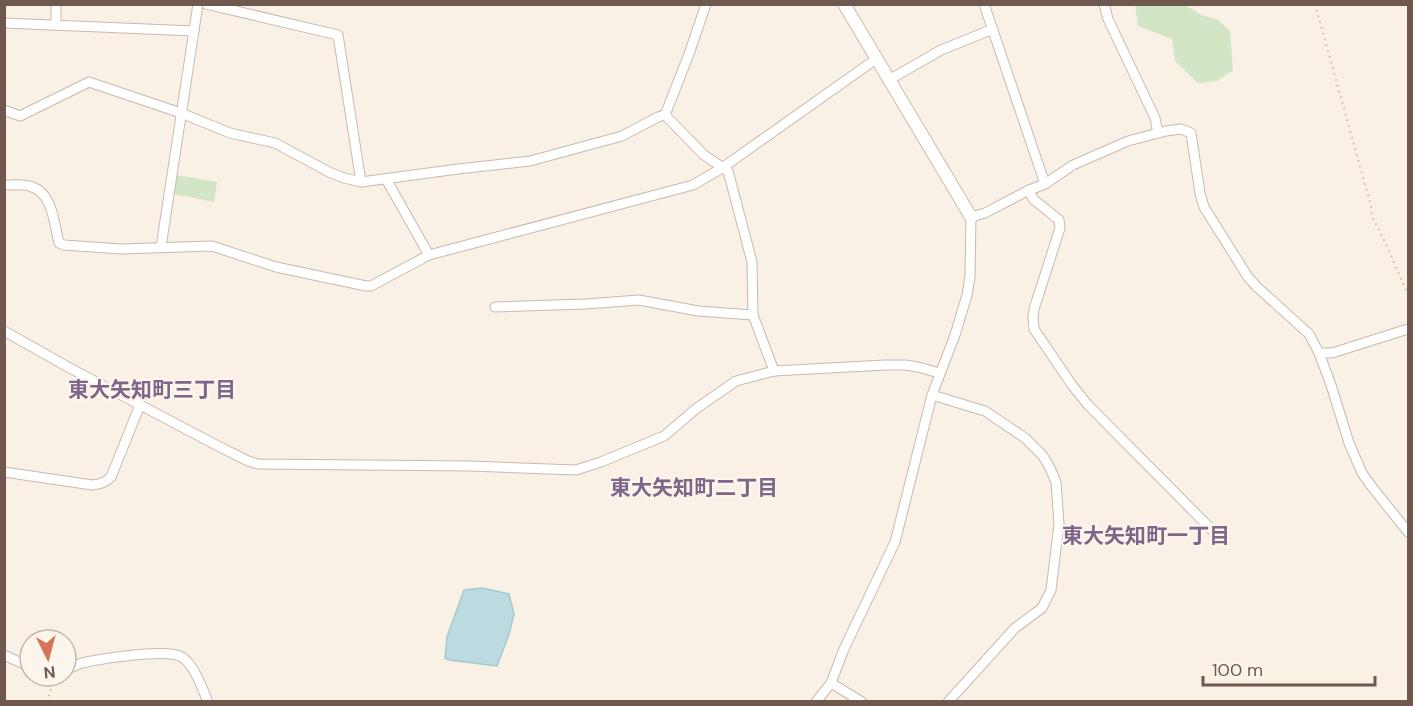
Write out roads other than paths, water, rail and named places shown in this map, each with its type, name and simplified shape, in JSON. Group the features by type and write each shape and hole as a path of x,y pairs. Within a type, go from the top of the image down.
{"street":[{"path":"56,4 56,26"},
{"path":"160,247 198,4"},
{"path":"206,4 338,35 361,182"},
{"path":"665,115 706,4"},
{"path":"816,702 831,683 844,649 895,542 932,395 955,334 967,296 970,277 971,218 844,4"},
{"path":"984,4 1045,184"},
{"path":"1104,4 1108,18 1155,118 1158,133"},
{"path":"4,23 194,31"},
{"path":"889,80 941,50 993,29"},
{"path":"4,185 32,186 42,193 51,206 59,243 121,249 218,247 276,267 371,286 429,255 693,184 722,168 876,59"},
{"path":"4,110 20,116 89,82 181,113 230,133 275,143 329,172 361,182 530,161 622,136 665,115"},
{"path":"665,115 704,155 728,171 752,262 753,315 774,371"},
{"path":"971,218 1045,184 1073,165 1128,141 1181,129 1191,133 1200,193 1207,214 1248,277 1309,334 1319,353 1349,443 1362,473 1408,532"},
{"path":"386,179 429,255"},
{"path":"1029,190 1033,200 1059,220 1060,228 1034,309 1034,329 1088,405 1212,530"},
{"path":"495,307 639,300 689,310 753,315"},
{"path":"1319,353 1332,353 1408,329"},
{"path":"4,331 140,405 258,464 439,465 576,470 664,436 697,408 736,381 774,371 905,365 939,373"},
{"path":"932,395 985,411 1026,438 1043,456 1056,482 1059,524 1051,590 1042,608 1015,628 948,702"},
{"path":"4,472 92,485 106,482 111,477 140,405"},
{"path":"78,664 139,655 172,654 181,657 191,666 208,702"},
{"path":"4,655 18,661"},
{"path":"831,683 862,702"}],"water":[{"path":"482,588 509,594 514,614 497,666 445,658 447,637 464,590"}],"district":[{"name":"東大矢知町三丁目","path":"152,390"},
{"name":"東大矢知町二丁目","path":"694,488"},
{"name":"東大矢知町一丁目","path":"1146,536"}]}
